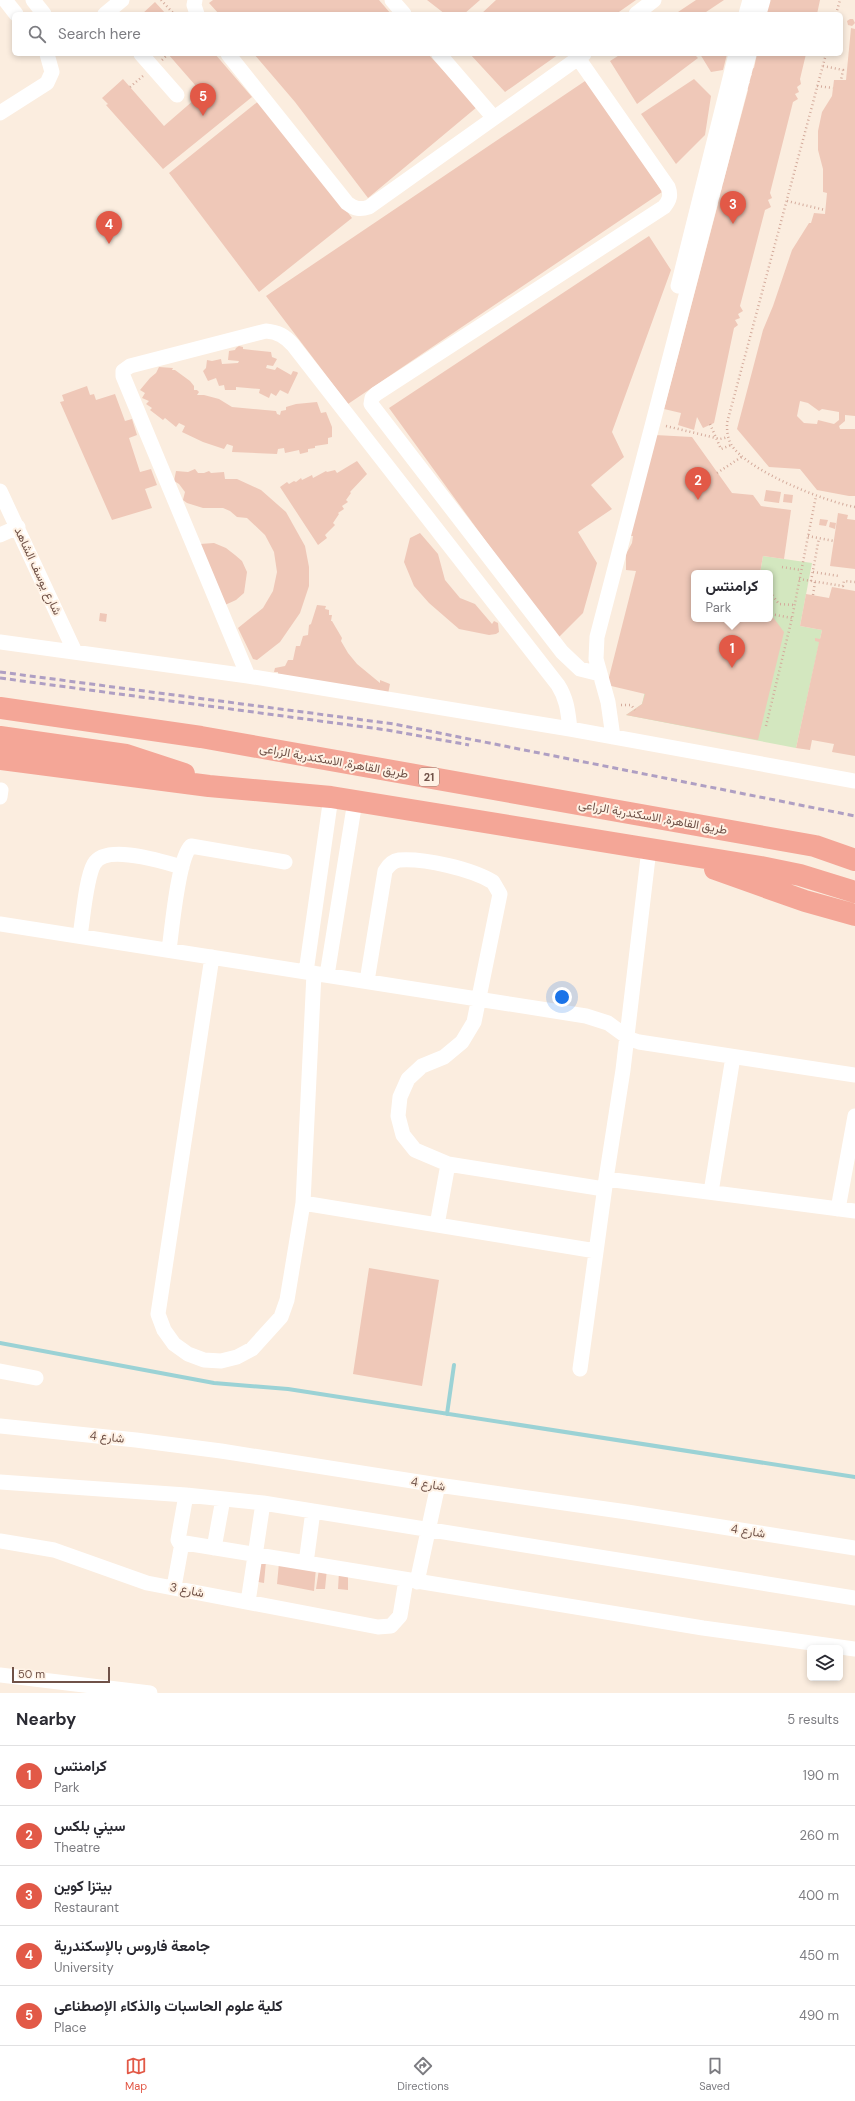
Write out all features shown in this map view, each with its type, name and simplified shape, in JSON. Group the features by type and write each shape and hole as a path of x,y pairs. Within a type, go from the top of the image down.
{"highway":[{"name":"طريق القاهرة, الاسكندرية الزراعى","path":"0,708 201,737 814,846 855,860"},
{"path":"0,737 126,755 171,768 209,786"},
{"path":"0,760 209,786 331,797 673,852 785,872 855,892"},
{"path":"673,852 755,884 855,915"}],"street":[{"path":"5,0 14,12"},
{"path":"33,0 42,12"},
{"path":"108,12 122,0"},
{"path":"195,0 194,5 196,12"},
{"path":"392,0 402,12"},
{"path":"639,12 654,0"},
{"path":"747,12 750,0"},
{"path":"760,12 763,0"},
{"path":"0,113 47,83 52,72 48,56"},
{"path":"143,56 177,95"},
{"path":"230,56 347,203 354,208 362,209 369,207 581,56 668,186 670,194 669,201 664,207 376,394 372,398 371,404 562,652 576,666 595,673"},
{"path":"441,56 494,118"},
{"path":"653,426 736,56"},
{"path":"609,736 608,702 595,673 597,637 748,56"},
{"path":"248,676 123,376 123,371 130,366 266,331 276,332 286,337 294,345 558,684 565,695 568,707 570,729"},
{"name":"شارع يوسف الشاهد","path":"0,491 75,652"},
{"path":"0,535 18,527"},
{"path":"0,642 248,676 570,729 855,781"},
{"path":"212,957 158,1314 164,1330 174,1344 188,1354 204,1360 221,1361 238,1357 252,1349 281,1317 287,1300 303,1203 316,973 331,797"},
{"path":"316,973 355,801"},
{"path":"169,950 182,867 186,851 191,846 285,862"},
{"path":"580,1370 605,1184 618,1108 649,849"},
{"path":"80,936 90,875 94,863 102,857 118,853 182,867"},
{"path":"367,981 385,871 391,864 399,860 423,862 468,872 490,880 499,889 500,894 474,1022 462,1042 444,1057 422,1066 408,1080 400,1097 398,1116 403,1135 415,1150 448,1164 605,1184 712,1192 855,1211"},
{"path":"0,924 367,981 598,1019 608,1023 626,1036 639,1042 855,1075"},
{"path":"712,1192 733,1057"},
{"path":"838,1209 855,1116"},
{"path":"437,1225 448,1164"},
{"path":"303,1203 596,1251"},
{"path":"0,1371 36,1378"},
{"name":"شارع 4","path":"0,1426 136,1440 627,1512 855,1548"},
{"path":"0,1482 186,1494 263,1503 855,1598"},
{"path":"412,1581 428,1529 438,1485"},
{"path":"186,1494 178,1540 182,1543 695,1627 855,1649"},
{"path":"214,1548 223,1499"},
{"path":"248,1602 263,1503"},
{"path":"306,1563 313,1510"},
{"name":"شارع 3","path":"0,1541 54,1550 147,1583 378,1627 391,1626 400,1616 412,1581"},
{"path":"174,1587 182,1543"},
{"path":"0,1675 150,1693"}],"path":[{"path":"161,0 172,12"},
{"path":"837,12 840,0"},
{"path":"825,56 727,423 728,437 731,445 743,456 780,480 816,496 855,507"},
{"path":"822,66 843,70 841,80"},
{"path":"817,86 833,88"},
{"path":"786,201 825,210"},
{"path":"710,424 721,449 731,445"},
{"path":"653,426 720,439 728,437"},
{"path":"717,473 743,456"},
{"path":"766,726 792,618 816,496"},
{"path":"808,536 834,541"},
{"path":"811,581 819,538"},
{"path":"782,567 801,570"},
{"path":"813,572 839,576"},
{"path":"799,579 843,586 844,581 855,582"},
{"path":"813,595 815,582"},
{"path":"773,596 779,604 794,605"},
{"path":"773,614 792,618"}],"green space":[{"path":"763,556 812,563 800,626 822,630 796,748 626,715 642,704 671,580 691,614 691,622 773,622 773,570 761,570"}],"building":[{"path":"213,0 379,0 389,12 217,12 209,3"},
{"path":"427,0 480,0 466,12 442,12"},
{"path":"496,0 636,0 619,12 483,12"},
{"path":"696,0 724,0 706,12 678,12"},
{"path":"769,0 820,0 817,12 766,12"},
{"path":"155,2 164,12 144,12"},
{"path":"853,19 855,23 852,26 848,25 847,21"},
{"path":"851,28 855,29 855,416 845,415 845,421 839,426 840,429 855,429 855,496 817,490 800,469 769,467 737,429 763,330 773,306 792,250 809,223 811,223 814,213 825,214 827,193 823,192 823,169 818,150 818,131 822,112 832,96 834,80 846,80","holes":["800,401 808,403 819,411 822,409 839,412 839,420 834,424 818,420 817,424 804,423 797,416"]},
{"path":"170,56 217,56 252,97 163,169 106,105 108,104 102,98 123,79 164,126 202,93"},
{"path":"256,56 430,56 477,107 368,198 295,102"},
{"path":"472,56 556,56 505,92"},
{"path":"618,56 696,56 698,58 637,104 610,61"},
{"path":"701,56 726,56 723,70 711,72"},
{"path":"757,56 806,56 800,79 801,84 797,87 799,92 795,94 798,99 793,102 770,193 772,198 768,200 771,207 765,210 740,306 743,311 738,314 740,318 735,320 738,325 734,328 714,423 703,428 697,417 694,430 678,425 681,413 664,409 718,204 715,199 720,197 717,192 722,189 719,185 723,183 748,90 745,85 750,83 747,78 752,75 749,70 754,68"},
{"path":"591,77 662,192 348,404 266,296"},
{"path":"694,79 711,96 705,135 676,164 641,114"},
{"path":"261,99 352,218 259,292 169,173"},
{"path":"649,236 671,270 612,432 624,457 591,485 612,509 578,532 597,563 583,613 557,639 389,408"},
{"path":"239,346 243,347 243,349 271,352 272,357 277,359 273,366 267,365 266,368 275,370 277,367 291,375 293,371 297,372 298,373 288,394 280,390 276,396 271,393 269,398 259,393 260,389 236,387 236,390 225,390 224,385 219,386 216,378 208,381 203,371 206,368 207,360 212,361 221,359 222,364 238,363 239,361 228,360 229,351 235,350"},
{"path":"159,367 173,368 172,370 175,370 190,381 194,386 194,390 199,392 197,395 204,395 219,399 232,407 276,411 277,414 280,415 281,411 286,410 286,407 296,404 317,402 321,413 326,412 332,427 332,437 328,438 328,444 315,446 315,448 308,449 308,452 300,454 299,450 285,453 284,448 278,449 277,454 232,452 233,446 227,444 224,449 203,442 182,432 185,426 179,423 176,427 165,418 163,420 150,410 152,408 146,404 149,401 142,398 145,393 140,390 156,373"},
{"path":"87,386 90,395 94,394 96,400 115,394 125,421 132,419 137,435 129,438 140,472 151,469 157,485 145,489 152,508 112,520 60,402 64,401 62,395"},
{"path":"655,435 692,437 732,493 753,495 761,506 791,510 784,559 763,556 761,570 691,570 691,622 773,622 773,617 784,632 758,740 626,715 642,704 645,694 607,685 636,571 626,570 626,554 632,543 633,536 630,536"},
{"path":"357,461 367,474 350,492 351,493 346,500 348,502 342,506 344,509 338,513 339,514 333,523 335,525 325,535 327,538 318,545 280,487 287,482 289,484 294,481 296,482 301,478 302,480 312,475 313,478 326,471 335,470 337,473"},
{"path":"195,469 198,473 209,471 211,473 224,472 225,479 237,479 261,490 286,512 305,546 309,567 309,586 300,613 280,642 257,660 253,659 238,628 263,608 273,591 277,572 274,552 265,535 247,518 237,517 230,511 223,508 203,508 187,503 183,500 185,492 179,484 174,481 176,471 188,472"},
{"path":"766,490 781,492 779,503 764,501"},
{"path":"784,494 793,495 792,503 783,502"},
{"path":"838,513 848,515 847,519 855,520 855,569 830,566"},
{"path":"820,519 828,520 826,526 819,525"},
{"path":"830,522 836,523 835,529 829,527"},
{"path":"420,533 438,554 445,580 460,598 475,604 492,624 494,621 498,623 499,632 489,635 459,629 429,603 414,586 404,562 410,538"},
{"path":"214,543 226,548 242,561 247,572 244,593 236,600 225,605 200,544"},
{"path":"832,587 855,591 855,756 832,752 834,744 812,740 810,750 796,748 819,642 815,641 815,638 820,639 822,630 800,626 806,594 829,598"},
{"path":"317,605 326,606 325,609 329,610 329,615 332,615 331,621 342,638 341,641 357,664 380,683 380,680 390,684 388,694 278,674 278,672 274,672 275,668 285,666 288,660 293,660 296,646 300,646 303,636 308,635 309,625 311,624"},
{"path":"100,613 107,614 106,622 99,621"},
{"path":"369,1268 439,1280 422,1386 353,1374"},
{"path":"266,1561 264,1583 253,1581 258,1562"},
{"path":"279,1563 316,1568 314,1591 277,1584"},
{"path":"319,1569 327,1569 325,1589 316,1589"},
{"path":"339,1572 348,1576 348,1590 338,1589"}],"waterway":[{"path":"0,1343 214,1383 288,1389 855,1477"},
{"path":"447,1414 454,1365"}],"railway":[{"path":"0,672 394,724 855,816"},
{"path":"0,678 387,730 469,745"}],"place":[{"name":"كلية علوم الحاسبات والذكاء الإصطناعى","path":"203,116"},
{"name":"بيتزا كوين","path":"733,224"},
{"name":"جامعة فاروس بالإسكندرية","path":"109,244"},
{"name":"سيني بلكس","path":"698,500"},
{"name":"كرامنتس","path":"732,668"}]}
